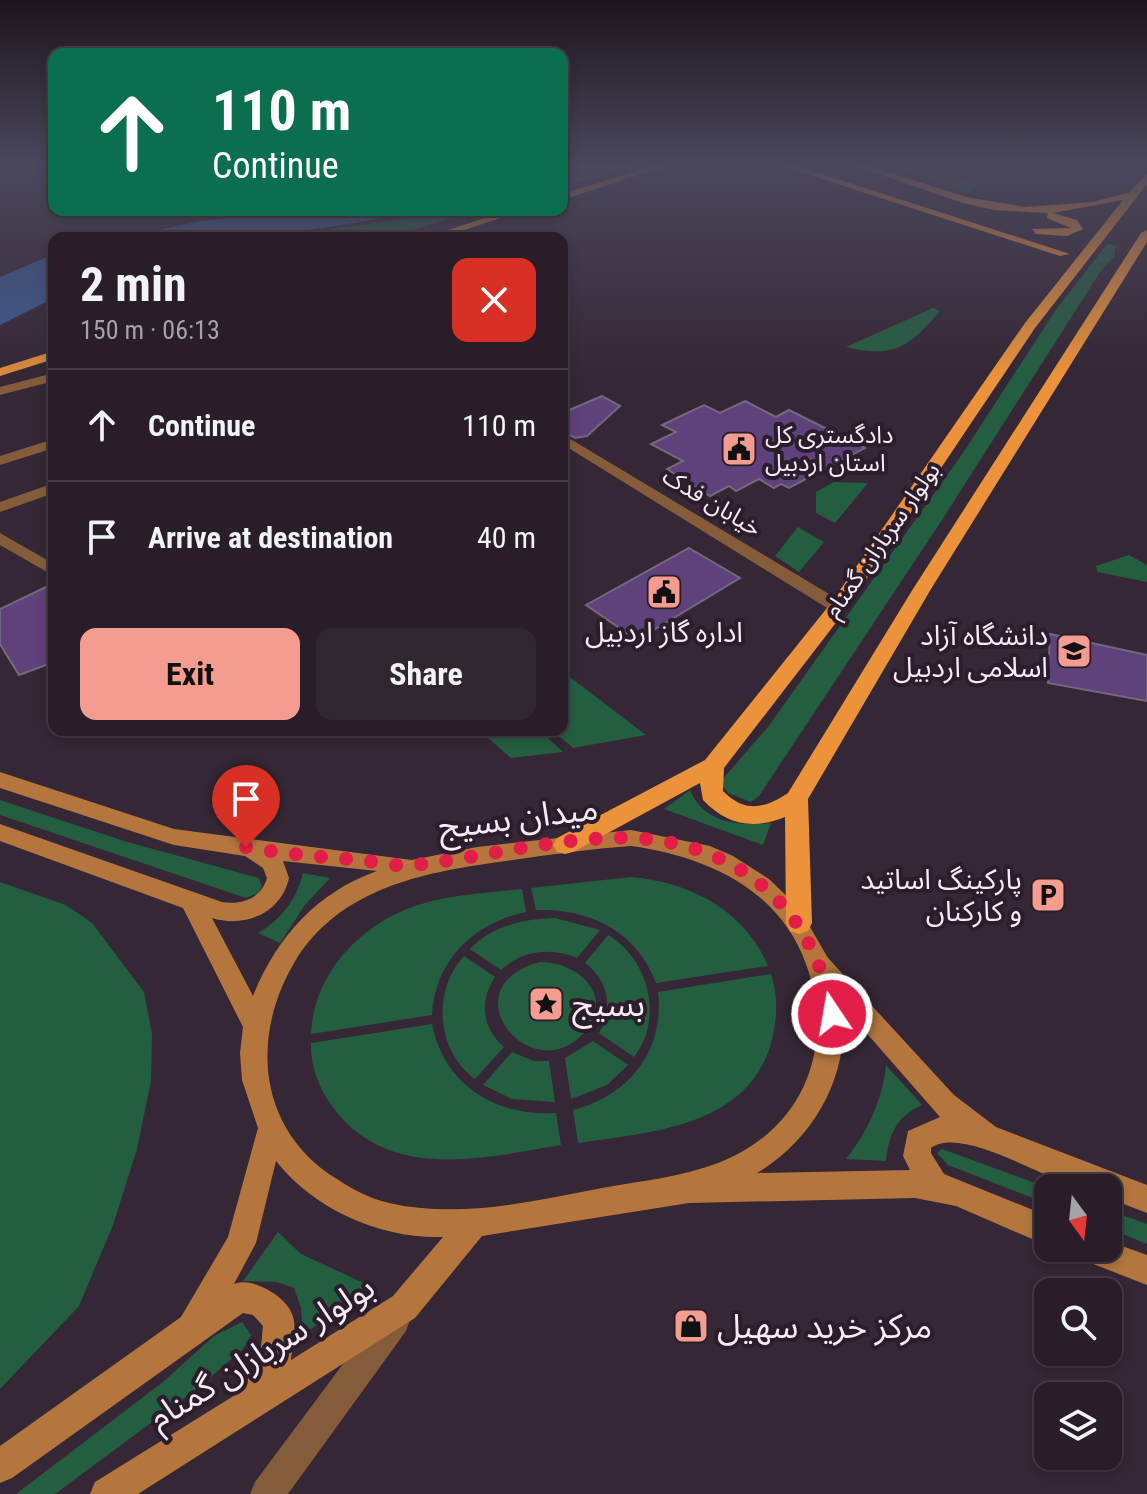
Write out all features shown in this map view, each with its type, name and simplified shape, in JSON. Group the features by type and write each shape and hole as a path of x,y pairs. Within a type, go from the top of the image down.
{"highway":[{"path":"996,236 1070,261"},
{"path":"1041,236 1070,261"},
{"name":"بولوار سربازان گمنام","path":"565,845 713,766 838,607 1030,326 1070,261 1094,236"},
{"name":"بولوار سربازان گمنام","path":"796,799 922,589 1145,236"},
{"path":"1120,275 1147,263"},
{"path":"713,766 711,794 734,814 774,816 796,799"},
{"path":"796,799 799,923"}],"main road":[{"path":"0,372 48,357"},
{"path":"0,780 174,837 412,865"},
{"path":"0,832 217,910 241,912 261,905 274,893 278,878 272,863 246,847"},
{"name":"میدان بسیج","path":"631,838 695,849 752,878 799,923 820,963 832,1014 830,1046 821,1080 805,1111 782,1139 751,1162 716,1180 474,1223 433,1225 391,1220 353,1206 319,1186 291,1160 271,1129 258,1097 253,1062 256,1027 264,995 279,964 299,936 351,892 412,865 565,845 631,838"},
{"path":"191,901 256,1027"},
{"path":"820,963 936,1095 987,1137"},
{"path":"935,1185 917,1156 918,1141 929,1130 946,1128 987,1137 1147,1199"},
{"name":"بولوار سربازان گمنام","path":"0,1466 192,1328 241,1243 271,1129"},
{"path":"678,1189 935,1185 1034,1225"},
{"name":"بولوار سربازان گمنام","path":"107,1494 404,1307 474,1223"},
{"path":"1122,1261 1147,1270"},
{"path":"192,1328 240,1297 261,1302 279,1320 275,1361 253,1401"}],"street":[{"path":"0,391 48,380"},
{"name":"خیابان فدک","path":"568,442 838,607"},
{"path":"0,461 48,445"},
{"path":"0,507 48,490"},
{"path":"0,538 48,567"},
{"path":"267,1494 404,1307"}],"green space":[{"path":"1107,244 1116,245 1114,257 1102,269 942,520 759,796 751,802 728,793 720,782 768,727 963,453 1055,311"},
{"path":"933,308 940,311 900,347 877,351 846,347"},
{"path":"834,482 868,483 835,523 816,513 816,492"},
{"path":"798,527 824,542 799,572 775,556"},
{"path":"1129,555 1147,565 1147,582 1097,572 1096,566"},
{"path":"568,676 646,735 573,748 559,736 568,736"},
{"path":"486,736 546,736 563,752 511,758"},
{"path":"690,790 704,810 714,816 735,823 771,823 763,845 664,809"},
{"path":"0,800 124,841 259,878 262,887 258,893 246,898 0,815"},
{"path":"303,873 330,878 305,905 280,943 258,933 287,908 297,892"},
{"path":"631,877 674,885 712,902 745,929 768,966 656,983 637,949 624,937 609,926 574,913 536,910 531,888"},
{"path":"0,882 66,905 92,923 144,992 152,1034 151,1081 137,1149 113,1225 79,1306 0,1389"},
{"path":"522,889 526,912 507,917 474,935 449,961 435,995 432,1015 311,1034 314,1011 333,969 363,935 382,921 437,900"},
{"path":"555,918 600,930 577,958 557,952 537,952 518,958 501,970 470,949 498,929 531,920"},
{"path":"608,935 634,959 648,991 648,1025 634,1057 599,1033 606,1014 606,995 599,977 585,963"},
{"path":"464,956 495,977 487,995 485,1014 491,1031 504,1047 475,1079 452,1053 443,1020 447,986"},
{"path":"540,962 568,968 580,975 595,995 593,1020 583,1034 562,1048 541,1050 522,1042 507,1028 499,1011 500,992 513,975"},
{"path":"771,974 776,1010 770,1047 757,1074 739,1095 716,1110 690,1121 634,1135 578,1143 573,1110 611,1094 639,1068 656,1033 658,992"},
{"path":"432,1024 438,1046 461,1080 494,1103 534,1113 556,1113 561,1145 469,1159 438,1159 408,1156 380,1146 355,1130 323,1092 314,1068 311,1043"},
{"path":"593,1041 628,1065 607,1085 571,1099 565,1058"},
{"path":"512,1052 534,1061 549,1061 555,1102 512,1099 483,1085"},
{"path":"886,1065 922,1105 895,1127 886,1161 846,1159 873,1115"},
{"path":"942,1149 1034,1183 1034,1199 948,1165 937,1153"},
{"path":"1122,1215 1147,1224 1147,1244 1122,1234"},
{"path":"278,1232 301,1254 368,1285 303,1335 301,1308 294,1288 277,1282 243,1281"},
{"path":"242,1322 251,1335 243,1349 198,1388 55,1494 16,1494 163,1382 214,1336"}],"water":[{"path":"48,257 48,301 0,325 0,277"}],"building":[{"path":"602,396 620,406 587,436 575,438 568,434 568,410"},
{"name":"دادگستری کل استان اردبیل","path":"745,401 776,417 789,410 865,448 789,488 781,484 774,488 759,479 736,491 729,486 710,496 667,469 683,461 651,444 676,432 662,425 704,405 720,413"},
{"name":"اداره گاز اردبیل","path":"689,548 740,578 637,640 586,605"},
{"path":"48,586 48,664 19,675 0,644 0,609"},
{"path":"1050,634 1147,655 1147,701 1048,683"}],"place":[{"name":"دادگستری کل استان اردبیل","path":"739,449"},
{"name":"اداره گاز اردبیل","path":"664,592"},
{"name":"دانشگاه آزاد اسلامی اردبیل","path":"1074,651"},
{"name":"پارکینگ اساتید و کارکنان","path":"1048,895"},
{"name":"بسیج","path":"546,1004"},
{"name":"مرکز خرید سهیل","path":"691,1326"}],"route":[{"path":"246,847 412,865 631,838 695,849 724,861 752,878 799,923 816,951 827,981 832,1014"}]}
